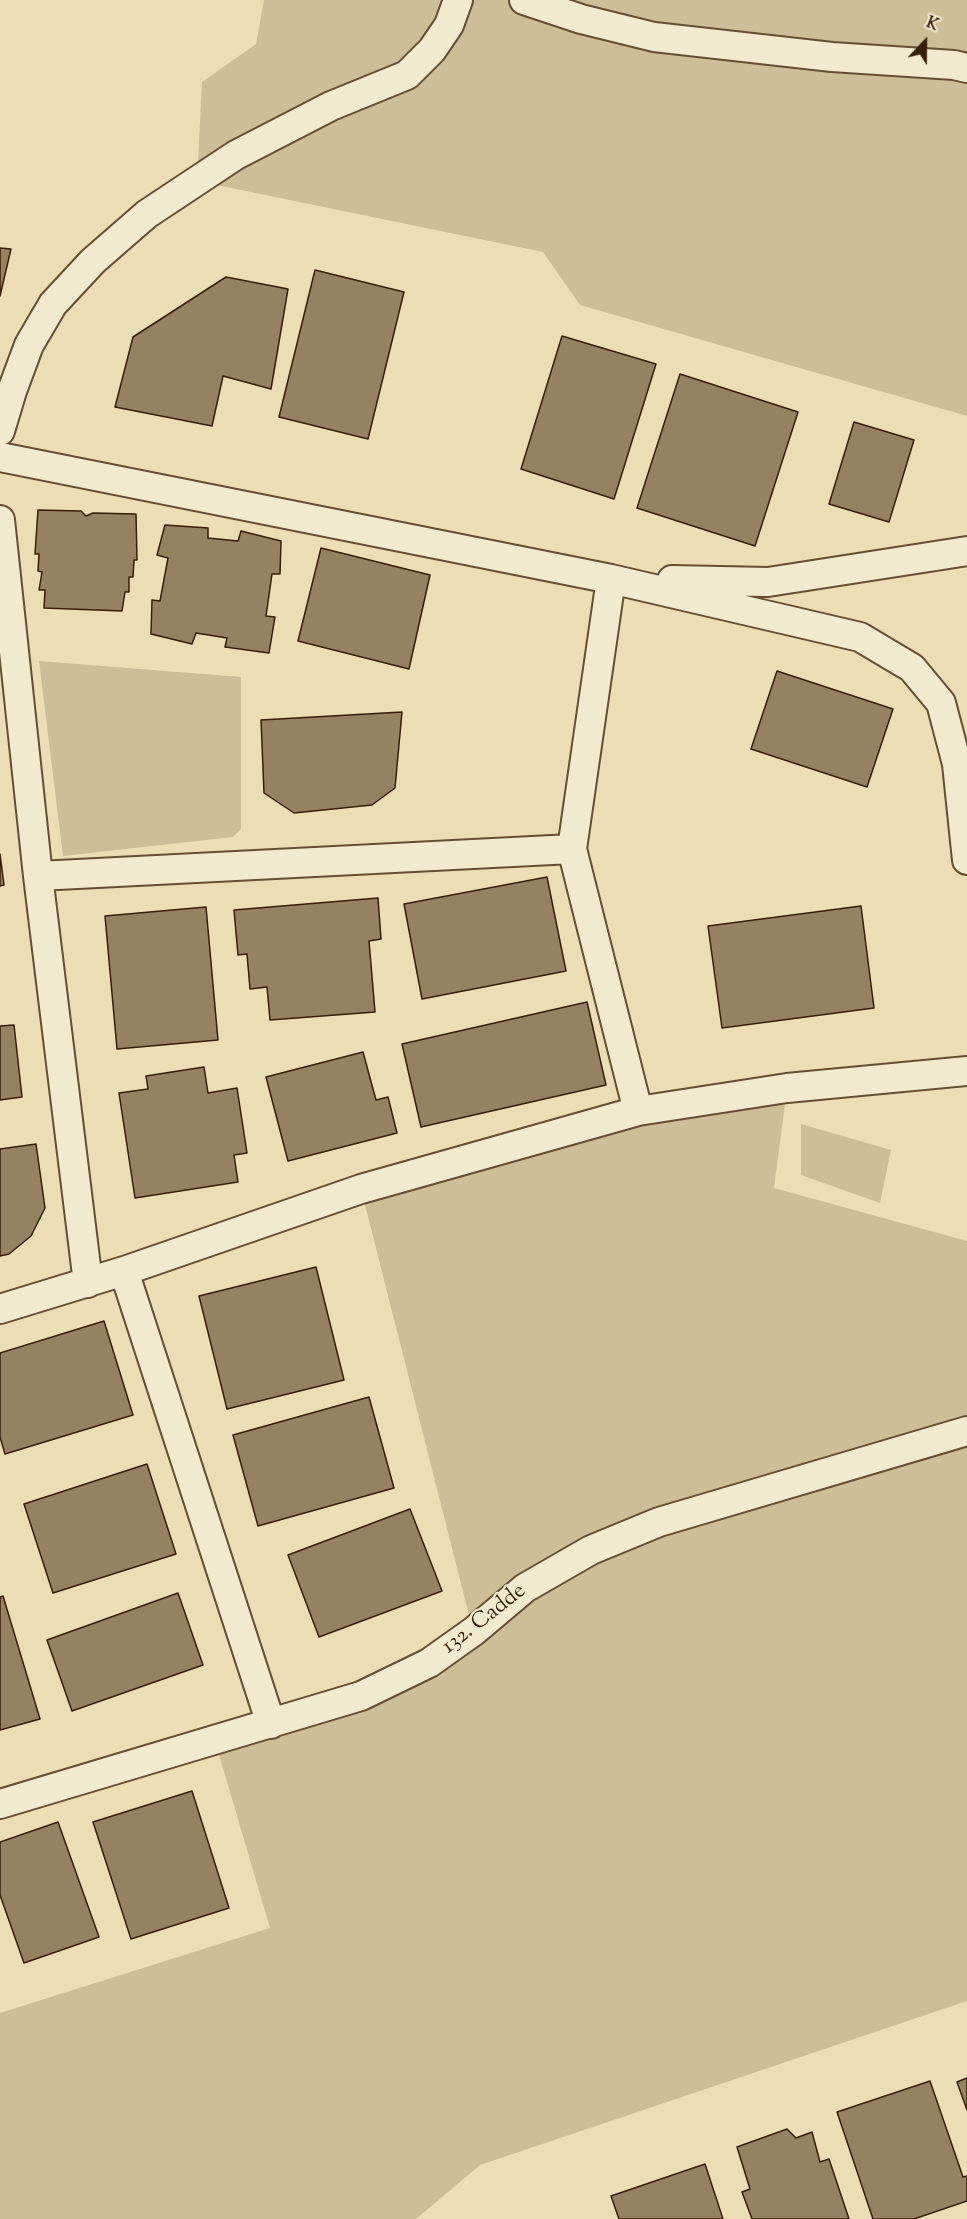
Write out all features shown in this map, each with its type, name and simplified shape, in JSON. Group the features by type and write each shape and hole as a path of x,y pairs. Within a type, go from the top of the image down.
{"street":[{"path":"0,431 29,345 53,304 93,261 147,214 236,155 331,106 407,75 432,50 449,25 458,0"},
{"path":"524,0 581,19 654,37 832,57 954,65 967,68"},
{"path":"0,456 611,579 860,637 912,668 941,703 962,764 967,860"},
{"path":"0,520 38,876 88,1282"},
{"path":"611,579 768,582 967,551"},
{"path":"611,579 572,849 638,1111"},
{"path":"38,876 572,849"},
{"path":"0,1309 123,1271 361,1190 638,1111 787,1088 967,1071"},
{"path":"123,1271 271,1724"},
{"name":"132. Cadde","path":"0,1804 361,1696 429,1663 474,1631 525,1588 591,1550 659,1522 967,1431"}],"shaded area":[{"path":"264,0 967,0 967,416 580,305 543,252 197,181 202,82 256,44"},
{"path":"39,661 241,677 241,829 233,837 63,856"},
{"path":"787,1088 774,1188 967,1241 967,2001 480,2165 416,2219 0,2219 0,2013 270,1928 215,1741 271,1724 473,1631 361,1189"},
{"path":"801,1124 891,1150 880,1203 801,1175"}],"building":[{"path":"0,248 11,249 0,296"},
{"path":"315,270 404,292 368,439 279,417"},
{"path":"226,277 288,289 271,389 223,376 212,426 115,407 133,337"},
{"path":"562,336 656,364 614,499 521,469"},
{"path":"680,374 798,412 755,546 637,508"},
{"path":"854,422 914,440 889,522 829,504"},
{"path":"38,510 81,511 86,516 93,513 136,514 137,560 134,560 133,577 129,577 129,592 125,592 122,611 44,608 45,590 39,590 42,572 38,571 39,554 35,554"},
{"path":"165,525 208,528 208,538 238,541 241,531 281,541 280,574 272,574 266,616 275,617 269,653 225,647 227,638 196,633 192,644 151,634 152,600 160,601 168,558 157,555"},
{"path":"321,548 430,575 409,669 298,641"},
{"path":"777,671 893,709 867,787 751,749"},
{"path":"402,712 395,788 372,805 294,813 264,793 261,720"},
{"path":"0,854 4,885 0,886"},
{"path":"547,877 566,971 422,999 404,904"},
{"path":"378,898 381,939 369,941 375,1012 270,1020 267,987 250,989 247,954 238,955 234,910"},
{"path":"861,906 874,1008 722,1028 708,926"},
{"path":"206,907 218,1040 117,1049 105,916"},
{"path":"587,1002 606,1085 421,1127 402,1044"},
{"path":"14,1025 22,1097 0,1100 0,1026"},
{"path":"363,1052 376,1100 388,1097 397,1133 288,1161 266,1077"},
{"path":"204,1067 208,1093 237,1088 247,1153 234,1155 238,1182 135,1198 119,1093 148,1089 146,1076"},
{"path":"36,1144 45,1208 31,1236 9,1254 0,1256 0,1149"},
{"path":"316,1267 344,1380 227,1409 199,1296"},
{"path":"104,1321 133,1415 5,1454 0,1437 0,1353"},
{"path":"369,1397 394,1488 258,1526 233,1435"},
{"path":"147,1464 176,1554 53,1593 24,1504"},
{"path":"410,1509 442,1591 319,1637 288,1555"},
{"path":"178,1593 203,1665 72,1711 47,1640"},
{"path":"3,1596 40,1719 0,1730 0,1597"},
{"path":"192,1791 229,1908 131,1939 93,1822"},
{"path":"58,1822 99,1937 24,1963 0,1895 0,1842"},
{"path":"967,2078 967,2110 957,2082"},
{"path":"930,2081 963,2177 967,2176 967,2201 914,2219 873,2219 837,2112"},
{"path":"787,2129 796,2138 812,2132 820,2162 829,2159 849,2219 752,2219 742,2192 750,2189 737,2147"},
{"path":"705,2164 723,2219 619,2219 611,2196"}]}
